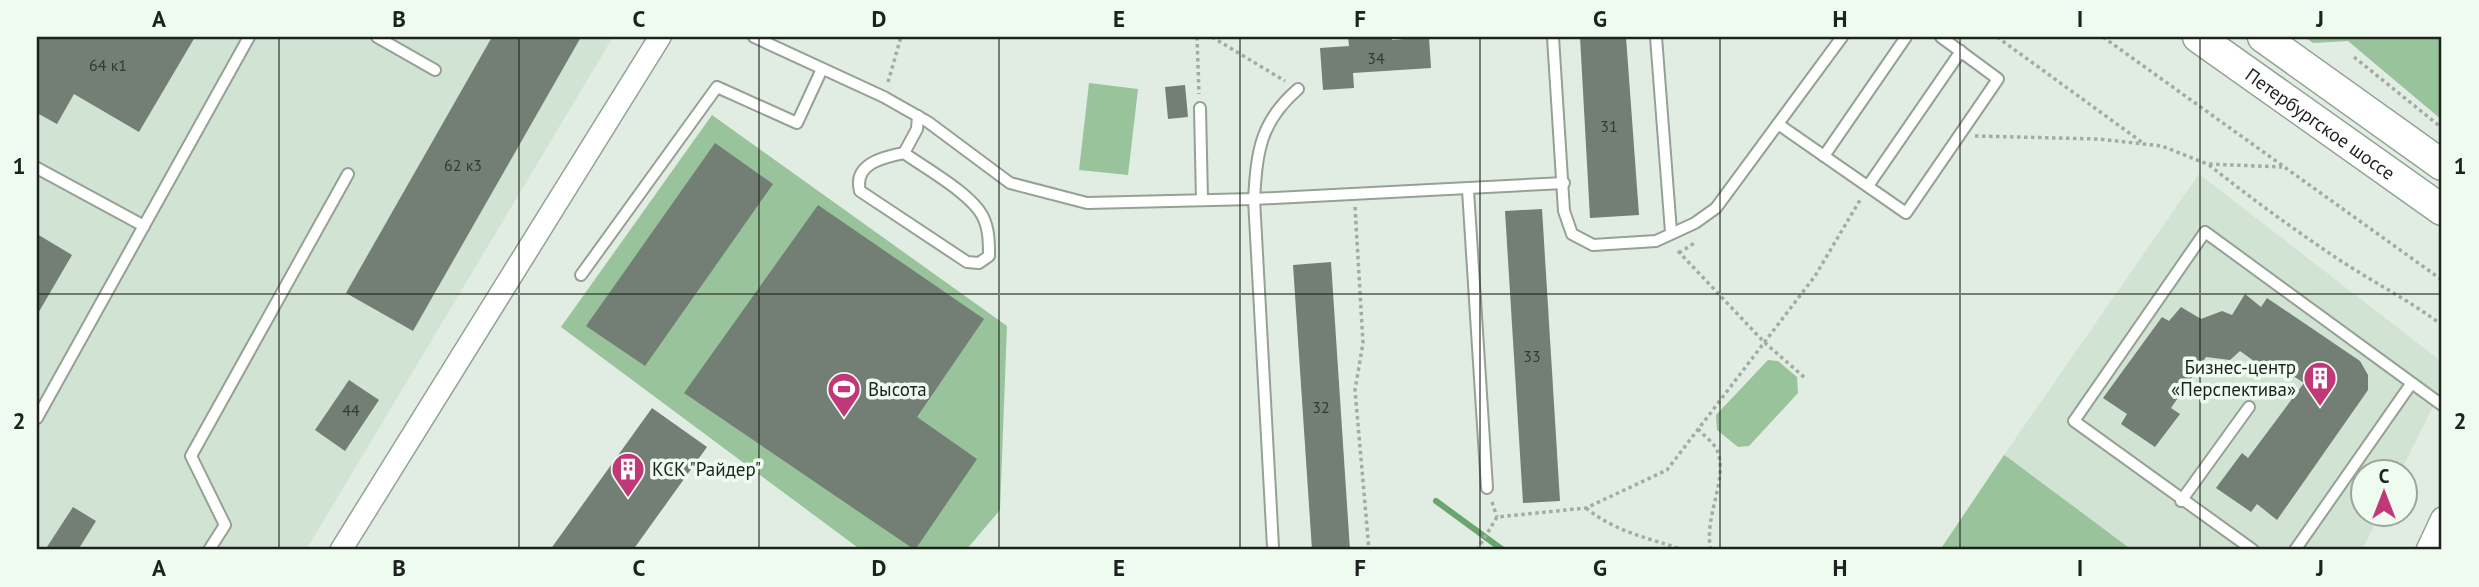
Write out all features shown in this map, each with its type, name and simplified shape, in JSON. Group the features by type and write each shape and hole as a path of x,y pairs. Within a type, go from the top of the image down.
{"main road":[{"name":"Петербургское шоссе","path":"2198,37 2442,210"},
{"name":"Петербургское шоссе","path":"2263,37 2442,165"}],"street":[{"path":"341,550 660,37"},
{"path":"2427,550 2442,519"}],"lane":[{"path":"37,418 249,37"},
{"path":"377,37 435,71"},
{"path":"754,37 884,97 918,116 1010,183 1087,203 1354,195 1564,183"},
{"path":"1553,37 1564,211 1572,234 1592,245 1656,241 1695,223 1716,208 1842,37"},
{"path":"1656,37 1671,232"},
{"path":"1824,156 1906,37"},
{"path":"1778,124 1866,190 1906,213 1998,79 1941,37"},
{"path":"1866,190 1961,51"},
{"path":"581,275 717,87 797,123 822,69"},
{"path":"1273,547 1254,199 1257,155 1265,131 1279,106 1298,89"},
{"path":"1199,108 1202,200"},
{"path":"904,153 917,129 918,116"},
{"path":"904,153 974,204 983,217 989,238 989,256 979,263 967,262 860,191 858,182 863,169 880,157 904,153"},
{"path":"37,168 144,226"},
{"path":"209,550 225,526 191,456 348,174"},
{"path":"1468,190 1487,488"},
{"path":"2253,550 2181,501 2074,421 2205,232 2442,405"},
{"path":"2295,550 2411,384"},
{"path":"2181,501 2249,407"}],"path":[{"path":"884,97 901,37"},
{"path":"1197,37 1199,108"},
{"path":"1212,37 1298,89"},
{"path":"1997,37 2144,144"},
{"path":"2104,37 2442,280"},
{"path":"2354,57 2442,128"},
{"path":"1959,135 2098,139 2162,146 2207,164 2285,167"},
{"path":"2207,164 2256,202 2343,262 2406,299 2442,325"},
{"path":"1478,549 1497,517 1586,508 1667,470 1815,276 1866,190"},
{"path":"1354,195 1363,343 1355,390 1369,550"},
{"path":"1671,232 1679,253 1764,342 1805,378"},
{"path":"1698,429 1717,448 1720,474 1712,506 1709,538 1712,550"},
{"path":"1586,508 1606,524 1626,534 1642,535 1683,550"}],"shaded area":[{"path":"37,37 613,37 306,550 37,550"},
{"path":"2199,174 2442,362 2442,388 2407,458 2350,458 2350,528 2373,528 2362,550 2132,550 2004,455"}],"green space":[{"path":"2305,37 2442,37 2442,120 2348,41 2313,43"},
{"path":"1089,83 1138,89 1128,175 1079,170"},
{"name":"Высота","path":"712,115 1007,326 1000,510 966,550 861,550 561,327"},
{"path":"1768,360 1778,361 1797,377 1798,393 1749,446 1738,447 1717,430 1716,415"},
{"path":"2004,455 2010,459 2132,550 1940,550"}],"building":[{"path":"37,37 195,37 139,132 74,94 57,124 37,113"},
{"path":"492,37 581,37 413,331 346,293"},
{"path":"1348,37 1392,37 1392,40 1429,37 1431,68 1353,73 1354,88 1323,90 1320,48 1349,46"},
{"path":"1580,37 1626,37 1639,215 1590,218"},
{"path":"1185,85 1188,117 1168,119 1165,87"},
{"path":"715,143 773,184 645,366 586,326"},
{"path":"818,205 984,319 917,417 977,459 915,550 684,393"},
{"path":"1542,209 1560,501 1523,503 1505,211"},
{"path":"37,234 72,255 37,315"},
{"path":"1331,262 1350,550 1312,550 1293,265"},
{"name":"Бизнес-центр «Перспектива»","path":"2245,294 2261,307 2267,298 2360,361 2368,375 2368,390 2277,520 2257,504 2251,512 2216,488 2242,453 2248,458 2304,383 2272,362 2265,369 2240,351 2230,360 2206,357 2171,408 2180,414 2155,447 2121,424 2127,414 2103,398 2162,317 2169,321 2181,307 2201,319 2222,311 2232,315"},
{"path":"349,380 379,400 345,451 315,430"},
{"name":"КСК \"Райдер\"","path":"652,408 707,447 633,550 550,550"},
{"path":"73,507 96,521 78,550 45,550"}],"waterway":[{"path":"1436,501 1503,550"}],"place":[{"name":"Бизнес-центр «Перспектива»","path":"2320,408"},
{"name":"Высота","path":"844,419"},
{"name":"КСК \"Райдер\"","path":"628,499"}]}
